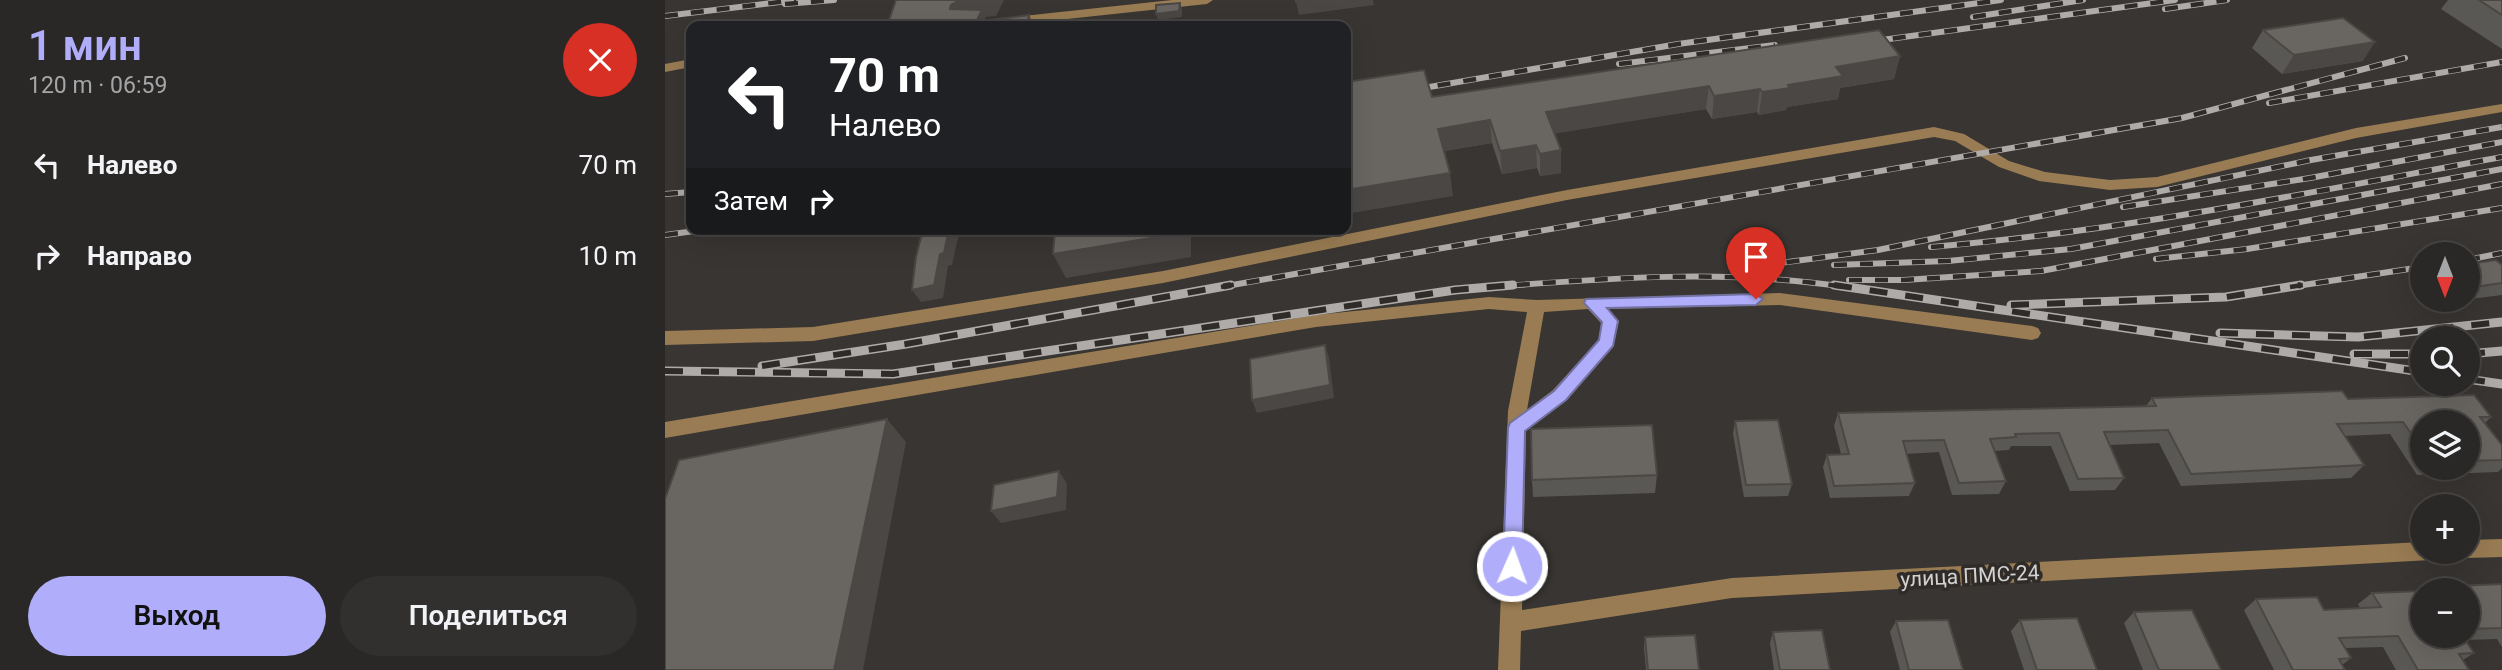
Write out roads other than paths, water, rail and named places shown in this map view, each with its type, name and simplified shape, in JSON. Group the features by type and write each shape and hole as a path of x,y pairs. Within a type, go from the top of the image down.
{"street":[{"path":"1014,21 1207,0"},
{"path":"665,68 686,64"},
{"path":"665,338 813,334 1163,277 1567,195 1934,132 1959,137 2004,164 2044,177 2110,185 2157,182 2356,133 2502,108"},
{"path":"665,430 1315,321 1489,303 1537,306 1780,299 2032,333"},
{"path":"1516,428 1560,395 1607,342 1610,321 1591,303"},
{"path":"1509,670 1517,411 1537,306"},
{"path":"2480,549 2502,548"},
{"name":"улица ПМС-24","path":"1511,622 1733,588 2410,552"}],"railway":[{"path":"665,16 796,0"},
{"path":"785,4 834,0"},
{"path":"1412,90 1678,44 2001,0"},
{"path":"1973,17 2083,0"},
{"path":"1867,42 2175,0"},
{"path":"2165,9 2227,0"},
{"path":"1619,64 1775,45"},
{"path":"1221,287 2182,118 2405,58"},
{"path":"2269,103 2502,62"},
{"path":"1735,269 1878,250 2311,160 2502,127"},
{"path":"2123,207 2310,178 2502,142"},
{"path":"1931,247 2146,221 2502,157"},
{"path":"1834,265 1948,261 2071,249 2502,169"},
{"path":"1849,280 1904,280 2041,271 2502,184"},
{"path":"665,194 686,192"},
{"path":"2156,259 2247,249 2502,208"},
{"path":"665,235 686,232"},
{"path":"2480,257 2502,253"},
{"path":"2290,287 2410,269"},
{"path":"1491,287 1668,277 1757,278 1845,287"},
{"path":"762,366 906,344 1231,285"},
{"path":"665,371 893,374 1455,290 1513,285"},
{"path":"1834,285 2410,370"},
{"path":"2011,305 2226,297 2301,285"},
{"path":"2220,333 2358,337 2502,322"},
{"path":"2480,353 2502,351"},
{"path":"2354,354 2410,354"},
{"path":"2480,381 2502,384"}]}
